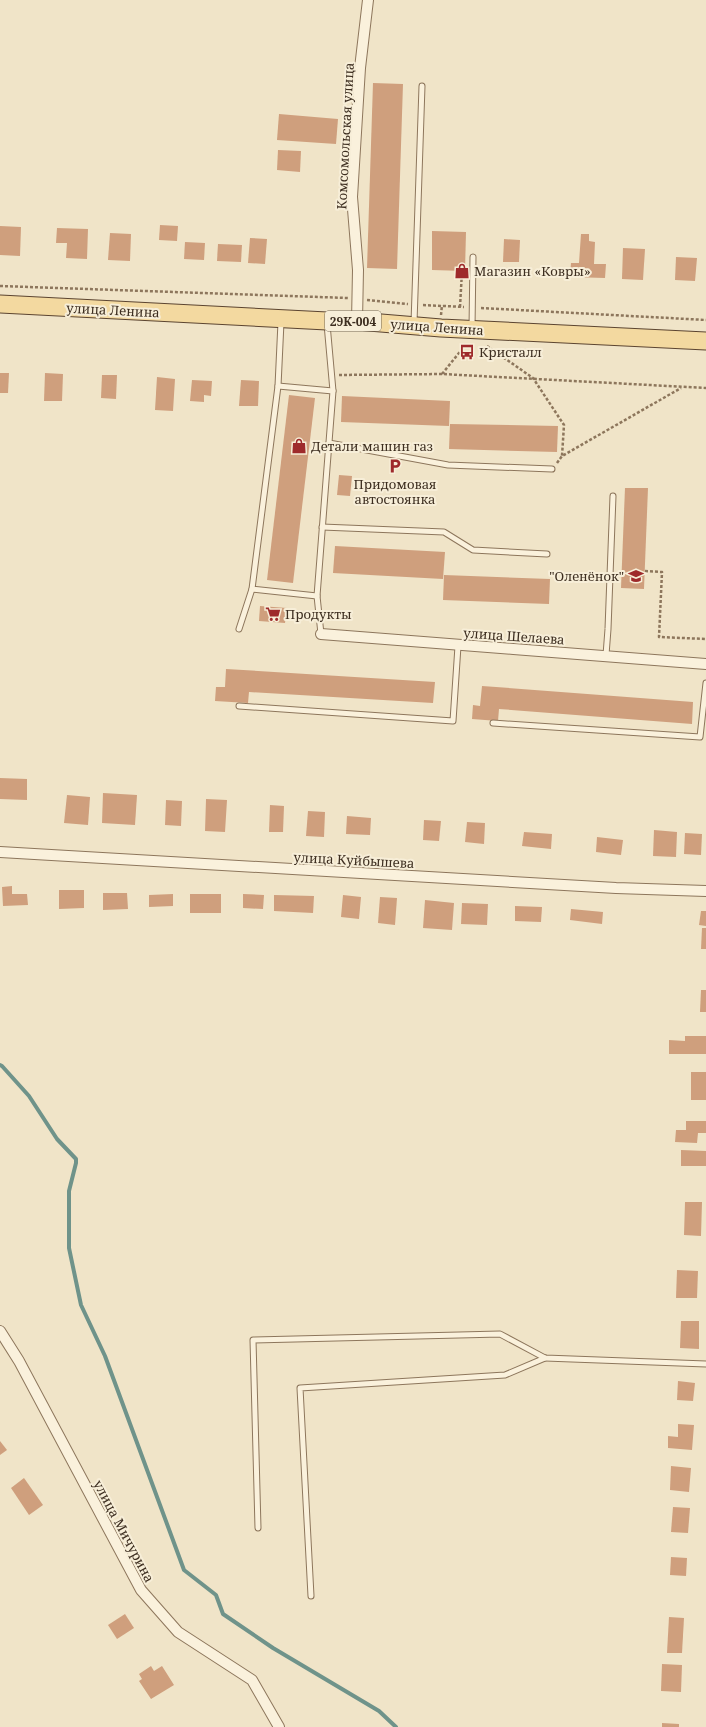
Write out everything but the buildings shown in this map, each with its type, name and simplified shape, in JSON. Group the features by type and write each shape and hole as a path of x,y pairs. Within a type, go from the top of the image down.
{"main road":[{"name":"улица Ленина","path":"0,304 282,319 357,321 414,326 471,338 706,341"}],"street":[{"name":"Комсомольская улица","path":"357,321 358,270 352,197 360,68 368,0"},
{"name":"улица Шелаева","path":"321,634 458,646 606,655 706,664"},
{"name":"улица Куйбышева","path":"0,852 616,888 706,891"},
{"name":"улица Мичурина","path":"0,1332 19,1361 141,1590 178,1632 252,1680 279,1727"}],"lane":[{"path":"414,326 422,86"},
{"path":"471,338 473,257"},
{"path":"239,629 252,589 278,386 282,319"},
{"path":"321,634 317,596 333,391 327,321"},
{"path":"278,386 333,391"},
{"path":"329,443 448,465 552,469"},
{"path":"606,655 614,496"},
{"path":"322,526 444,532 472,550 547,554"},
{"path":"252,589 317,596"},
{"path":"239,706 453,721 458,646"},
{"path":"493,723 700,737 706,683"},
{"path":"258,1528 253,1340 500,1334 545,1358"},
{"path":"311,1596 300,1388 505,1375 545,1358 706,1364"}],"path":[{"path":"460,307 462,271"},
{"path":"460,343 471,338"},
{"path":"442,374 471,338"},
{"path":"484,343 533,378 564,425 562,456"},
{"path":"331,375 442,374 533,378 683,388 706,388"},
{"path":"552,469 562,456 683,388"},
{"path":"645,571 662,572 659,637 706,639"}],"waterway":[{"path":"0,1065 29,1096 57,1139 76,1159 69,1191 69,1248 81,1305 105,1356 184,1570 216,1595 223,1614 273,1648 379,1711 396,1727"}],"place":[{"name":"Магазин «Ковры»","path":"462,271"},
{"name":"Кристалл","path":"467,352"},
{"name":"Детали машин газ","path":"299,446"},
{"name":"Придомовая автостоянка","path":"395,466"},
{"name":"\"Оленёнок\"","path":"636,576"},
{"name":"Продукты","path":"273,614"}]}
